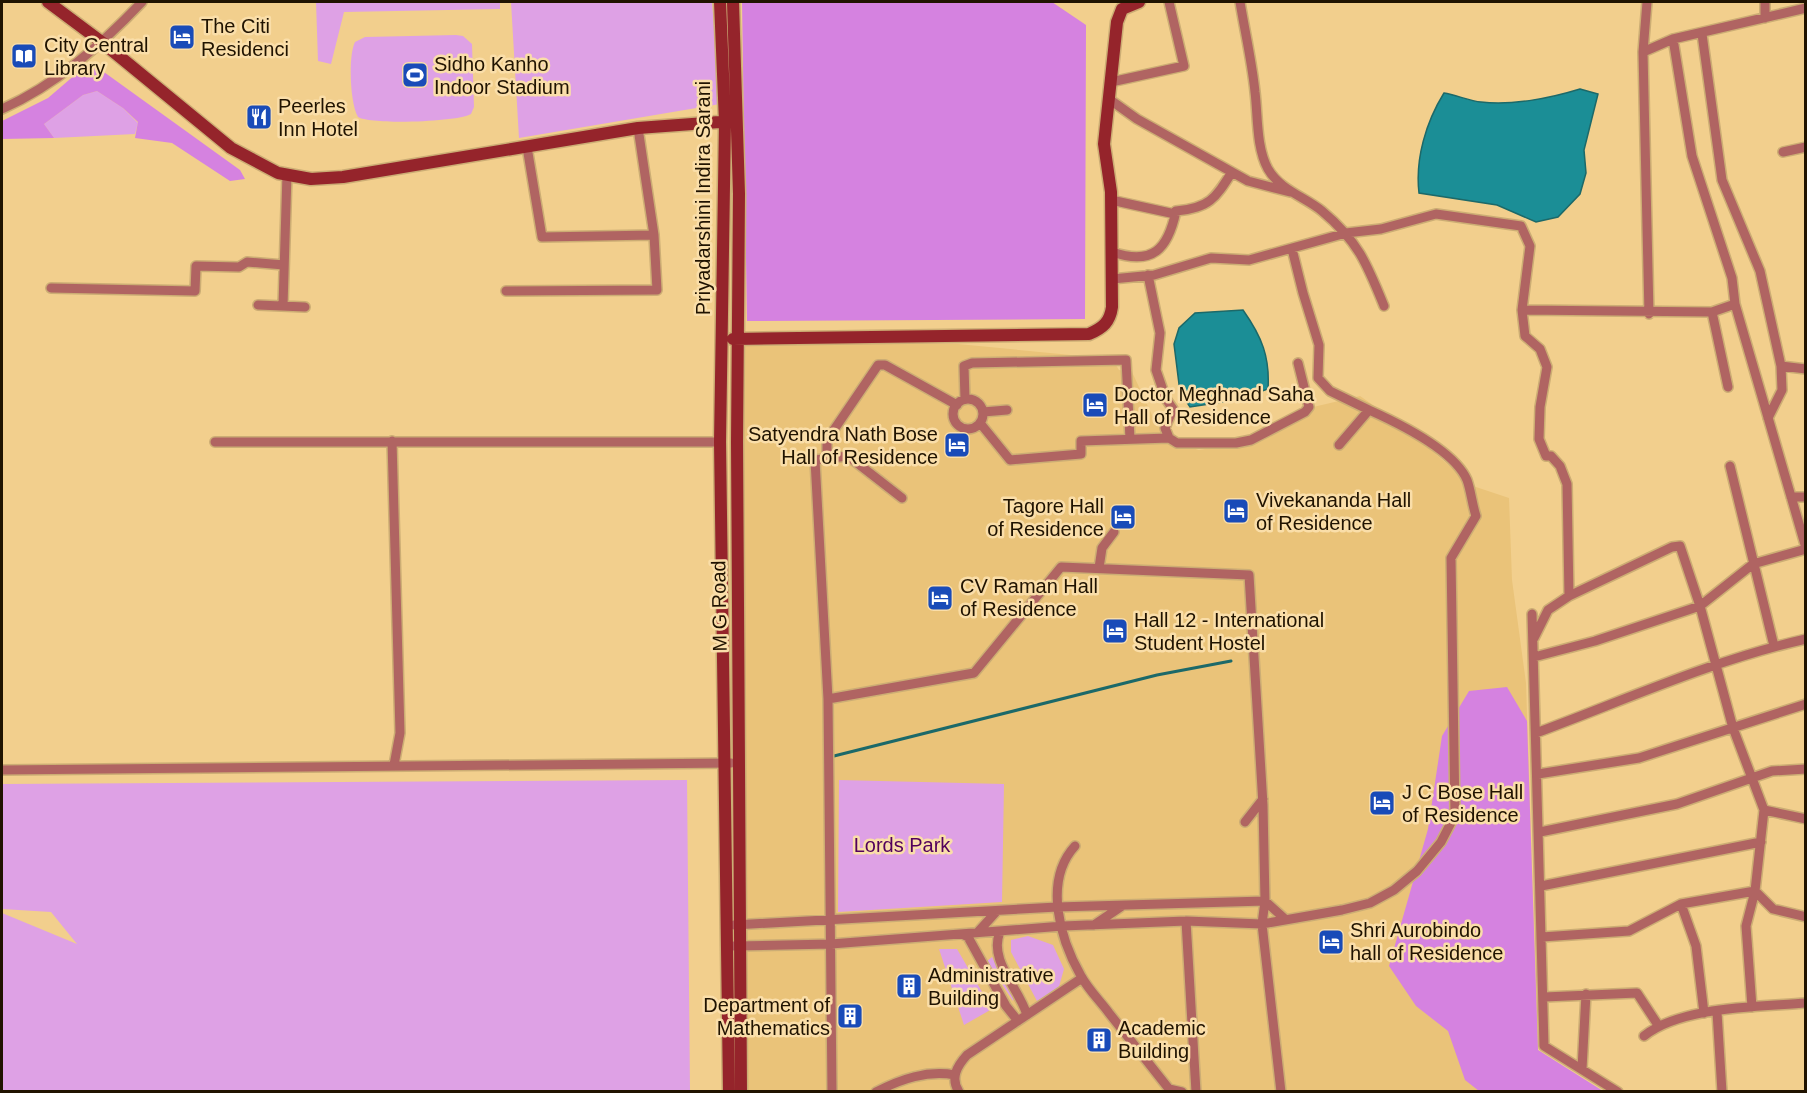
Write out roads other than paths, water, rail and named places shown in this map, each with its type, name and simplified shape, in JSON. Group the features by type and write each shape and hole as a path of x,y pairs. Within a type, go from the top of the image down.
{"street":[{"path":"48,2 103,43 231,148 287,174 311,179 343,177 638,128 731,122"},
{"path":"2,110 27,98 103,43 142,2"},
{"name":"Priyadarshini Indira Sarani","path":"720,2 731,122"},
{"name":"Priyadarshini Indira Sarani","path":"733,2 731,122 720,396 733,763"},
{"path":"721,339 1089,334 1101,329 1110,318 1112,200 1104,144 1117,22 1122,9 1139,2"},
{"path":"1111,82 1184,66 1169,2"},
{"path":"1240,2 1255,91 1258,134 1268,169 1290,192"},
{"path":"1647,2 1643,52 1649,314"},
{"path":"1765,2 1765,18"},
{"path":"1643,52 1673,39 1806,8"},
{"path":"1702,34 1722,180 1760,271 1781,366 1782,390 1768,418"},
{"path":"1534,657 1595,641 1700,606 1753,564 1806,549 1735,304 1732,278 1692,156 1673,39"},
{"path":"1109,99 1137,119 1248,181 1290,192 1320,209 1346,233 1367,264 1384,306"},
{"name":"M G Road","path":"731,122 740,339 733,763 733,925 741,1092"},
{"path":"506,291 657,290 654,235 638,128"},
{"path":"527,147 542,237 654,235"},
{"path":"1783,152 1806,147"},
{"path":"1112,252 1127,257 1142,257 1159,249 1170,237 1176,210 1200,207 1211,201 1232,172"},
{"path":"283,306 287,174"},
{"path":"1112,200 1175,214"},
{"path":"1112,279 1148,275 1211,258 1249,260 1346,233 1381,229 1436,214 1521,226 1530,246 1522,310 1525,336 1540,349 1547,367 1540,407 1539,439 1546,456 1551,456 1560,466 1567,484 1569,596"},
{"path":"729,1092 734,946 831,944 1063,926 1186,921 1263,924 1370,903 1394,890 1417,871 1441,842 1455,816 1450,558 1476,516 1467,480 1458,465 1402,424 1330,391 1318,378 1319,345 1292,249"},
{"path":"51,288 195,291 196,267 239,267 247,262 284,265"},
{"path":"1148,275 1160,333 1156,370 1166,399 1173,409 1165,428 1169,438"},
{"path":"1522,310 1649,314 1712,312 1735,304"},
{"path":"258,305 305,307"},
{"path":"1712,312 1728,387"},
{"path":"827,458 827,440 878,365 885,365 961,402 979,403 983,412 980,423 969,429 960,427 953,414 961,402 964,366 972,363 1126,360 1130,440"},
{"path":"980,423 1010,460 1081,454 1081,441 1169,438 1177,443 1236,443 1251,440 1305,412 1309,406 1298,363"},
{"path":"1781,366 1806,369"},
{"path":"983,412 1007,410"},
{"path":"1339,445 1370,410"},
{"path":"392,441 400,733 394,765"},
{"path":"215,442 720,442"},
{"path":"832,1092 828,699 815,460 848,456 902,498"},
{"path":"1730,466 1774,646"},
{"path":"1791,497 1806,497"},
{"path":"1099,568 1102,548 1114,532"},
{"path":"1533,640 1548,610 1569,596 1680,546 1718,665 1733,728 1764,810 1755,891 1746,926 1752,1007"},
{"path":"828,699 974,673 1061,567 1249,575 1263,799 1265,902 1263,924 1281,1092"},
{"path":"1533,614 1544,1046 1618,1092"},
{"path":"1536,734 1718,665 1774,646 1806,639"},
{"path":"1538,774 1639,758 1806,704"},
{"path":"2,770 733,763"},
{"path":"1539,832 1677,804 1751,776 1772,771 1806,769"},
{"path":"1245,822 1263,799"},
{"path":"1764,810 1806,819"},
{"path":"1541,886 1761,842"},
{"path":"1075,846 1066,855 1057,881 1057,907 1069,951 1082,978 1169,1089 1182,1092"},
{"path":"1542,937 1629,931 1681,904 1755,891"},
{"path":"1755,891 1773,909 1806,917"},
{"path":"733,925 1057,907 1265,902 1285,919"},
{"path":"1681,904 1696,946 1704,1013"},
{"path":"1094,925 1124,905"},
{"path":"977,933 996,912"},
{"path":"977,913 977,933"},
{"path":"1186,921 1196,1092"},
{"path":"1000,932 995,943 996,954 1022,998 1027,1015"},
{"path":"962,934 968,937 1006,1006 1018,1020"},
{"path":"981,958 989,951 996,954"},
{"path":"959,1092 954,1084 955,1075 959,1064 967,1055 1082,978"},
{"path":"1544,997 1637,993 1658,1025"},
{"path":"1582,1069 1586,994"},
{"path":"1644,1036 1658,1025 1704,1013 1806,1003"},
{"path":"1717,1012 1722,1092"},
{"path":"876,1092 895,1082 936,1071 955,1075"}],"water":[{"path":"1580,89 1598,94 1584,150 1586,173 1580,194 1558,217 1536,222 1497,205 1419,193 1420,154 1423,141 1444,93 1477,101 1505,103 1544,98"},
{"path":"1243,310 1260,338 1268,367 1268,389 1236,400 1190,407 1180,392 1174,344 1179,328 1195,313"}],"waterway":[{"path":"830,757 1157,675 1231,661"}],"place":[{"name":"The Citi Residenci","path":"182,37"},
{"name":"City Central Library","path":"24,56"},
{"name":"Sidho Kanho Indoor Stadium","path":"415,75"},
{"name":"Peerles Inn Hotel","path":"259,117"},
{"name":"Doctor Meghnad Saha Hall of Residence","path":"1095,405"},
{"name":"Satyendra Nath Bose Hall of Residence","path":"957,445"},
{"name":"Vivekananda Hall of Residence","path":"1236,511"},
{"name":"Tagore Hall of Residence","path":"1123,517"},
{"name":"CV Raman Hall of Residence","path":"940,598"},
{"name":"Hall 12 - International Student Hostel","path":"1115,631"},
{"name":"J C Bose Hall of Residence","path":"1382,803"},
{"name":"Shri Aurobindo hall of Residence","path":"1331,942"},
{"name":"Administrative Building","path":"909,986"},
{"name":"Department of Mathematics","path":"850,1016"},
{"name":"Academic Building","path":"1099,1040"}],"park label":[{"name":"Lords Park","path":"902,845"}]}
